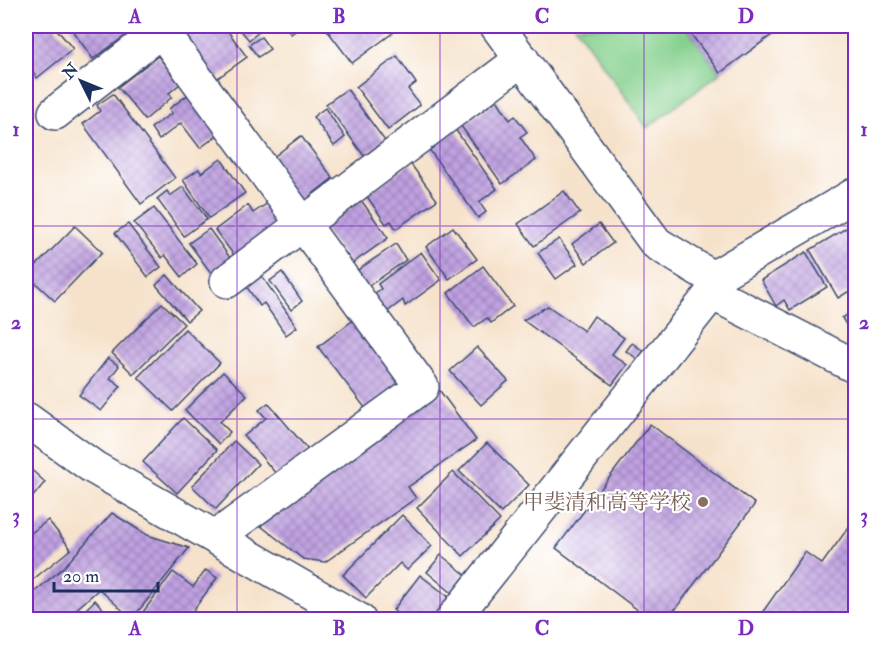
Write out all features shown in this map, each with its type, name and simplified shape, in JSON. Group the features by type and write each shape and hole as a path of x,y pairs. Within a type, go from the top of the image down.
{"street":[{"path":"497,26 656,243 713,286 855,367"},
{"path":"55,113 162,27 422,387 216,537"},
{"path":"227,281 522,59"},
{"path":"452,620 713,286 855,194"},
{"path":"26,419 93,467 359,620"}],"green space":[{"path":"575,26 685,26 720,73 647,128"}],"building":[{"path":"31,26 54,26 73,49 37,78 26,63 26,30"},
{"path":"69,26 139,26 93,59"},
{"path":"190,26 224,26 247,57 215,80 180,33"},
{"path":"237,26 266,26 249,40"},
{"path":"284,26 302,26 291,34"},
{"path":"324,26 402,26 352,63"},
{"path":"685,26 784,26 720,73"},
{"path":"261,37 270,49 258,57 249,45"},
{"path":"158,56 180,84 169,93 172,97 145,120 118,87"},
{"path":"397,56 416,83 408,89 420,105 388,130 356,87"},
{"path":"347,89 385,141 364,156 326,104"},
{"path":"113,94 175,178 141,204 83,124 100,111 97,105"},
{"path":"189,94 219,134 200,148 181,123 159,140 151,128 172,113 169,109"},
{"path":"497,100 510,120 515,116 527,132 520,137 536,160 502,184 461,126"},
{"path":"325,108 345,137 334,146 313,117"},
{"path":"455,129 497,189 479,202 486,212 478,218 428,148"},
{"path":"301,136 333,178 310,196 315,202 304,211 267,162"},
{"path":"221,159 245,193 209,218 183,180 199,169 201,173"},
{"path":"410,163 437,200 396,229 391,221 386,224 366,195"},
{"path":"183,187 207,219 184,236 157,199 167,191 170,196"},
{"path":"564,191 580,213 534,246 518,224"},
{"path":"361,200 388,238 350,265 322,227"},
{"path":"268,203 286,227 239,262 215,230 248,205 253,213"},
{"path":"154,208 197,264 182,277 165,255 162,258 134,223"},
{"path":"856,222 856,287 838,298 810,250"},
{"path":"128,224 161,267 148,277 115,233"},
{"path":"599,224 613,243 586,263 572,244"},
{"path":"75,226 102,252 55,301 27,275"},
{"path":"453,227 477,259 449,279 426,247"},
{"path":"209,229 236,266 217,281 189,243"},
{"path":"559,239 577,264 556,279 538,253"},
{"path":"396,244 406,260 363,290 352,274"},
{"path":"421,252 441,280 405,306 403,300 383,315 369,297 381,289 378,284"},
{"path":"806,252 827,287 790,310 784,300 776,306 761,280"},
{"path":"483,266 513,306 491,323 487,318 474,327 448,293"},
{"path":"282,272 302,301 291,310 270,281"},
{"path":"167,275 199,311 187,321 156,285"},
{"path":"261,275 297,327 286,335 264,303 260,306 246,286"},
{"path":"162,303 184,324 133,374 112,353"},
{"path":"548,306 584,331 594,316 624,338 612,354 627,365 612,385 523,320"},
{"path":"856,310 856,341 842,318"},
{"path":"356,318 404,380 366,409 318,347"},
{"path":"185,329 220,363 173,411 138,377"},
{"path":"632,343 646,353 641,361 626,351"},
{"path":"477,347 508,381 481,405 450,371"},
{"path":"108,358 119,366 110,378 121,386 101,411 79,395"},
{"path":"223,372 247,395 220,422 230,432 219,444 185,410"},
{"path":"440,391 476,440 408,487 416,498 325,562 303,559 256,522"},
{"path":"268,403 309,451 278,476 244,436 266,418 259,410"},
{"path":"183,418 217,450 177,493 143,462"},
{"path":"650,424 755,504 667,620 651,620 556,548"},
{"path":"234,441 258,464 216,509 192,486"},
{"path":"487,443 529,485 501,513 459,471"},
{"path":"26,465 45,482 26,505"},
{"path":"453,472 500,520 463,556 417,508"},
{"path":"112,513 147,535 189,548 132,619 99,589 64,620 36,620 26,608 26,599 64,567"},
{"path":"402,515 432,546 407,570 400,563 366,598 343,575"},
{"path":"856,517 856,602 843,620 757,620 805,552 822,564"},
{"path":"48,520 71,549 26,585 26,537"},
{"path":"441,555 466,575 452,593 427,572"},
{"path":"206,570 217,578 186,620 137,620 173,572 193,587"},
{"path":"420,575 450,598 434,620 405,620 393,610"},
{"path":"95,600 113,620 75,620"}],"place":[{"name":"甲斐清和高等学校","path":"703,502"}]}
